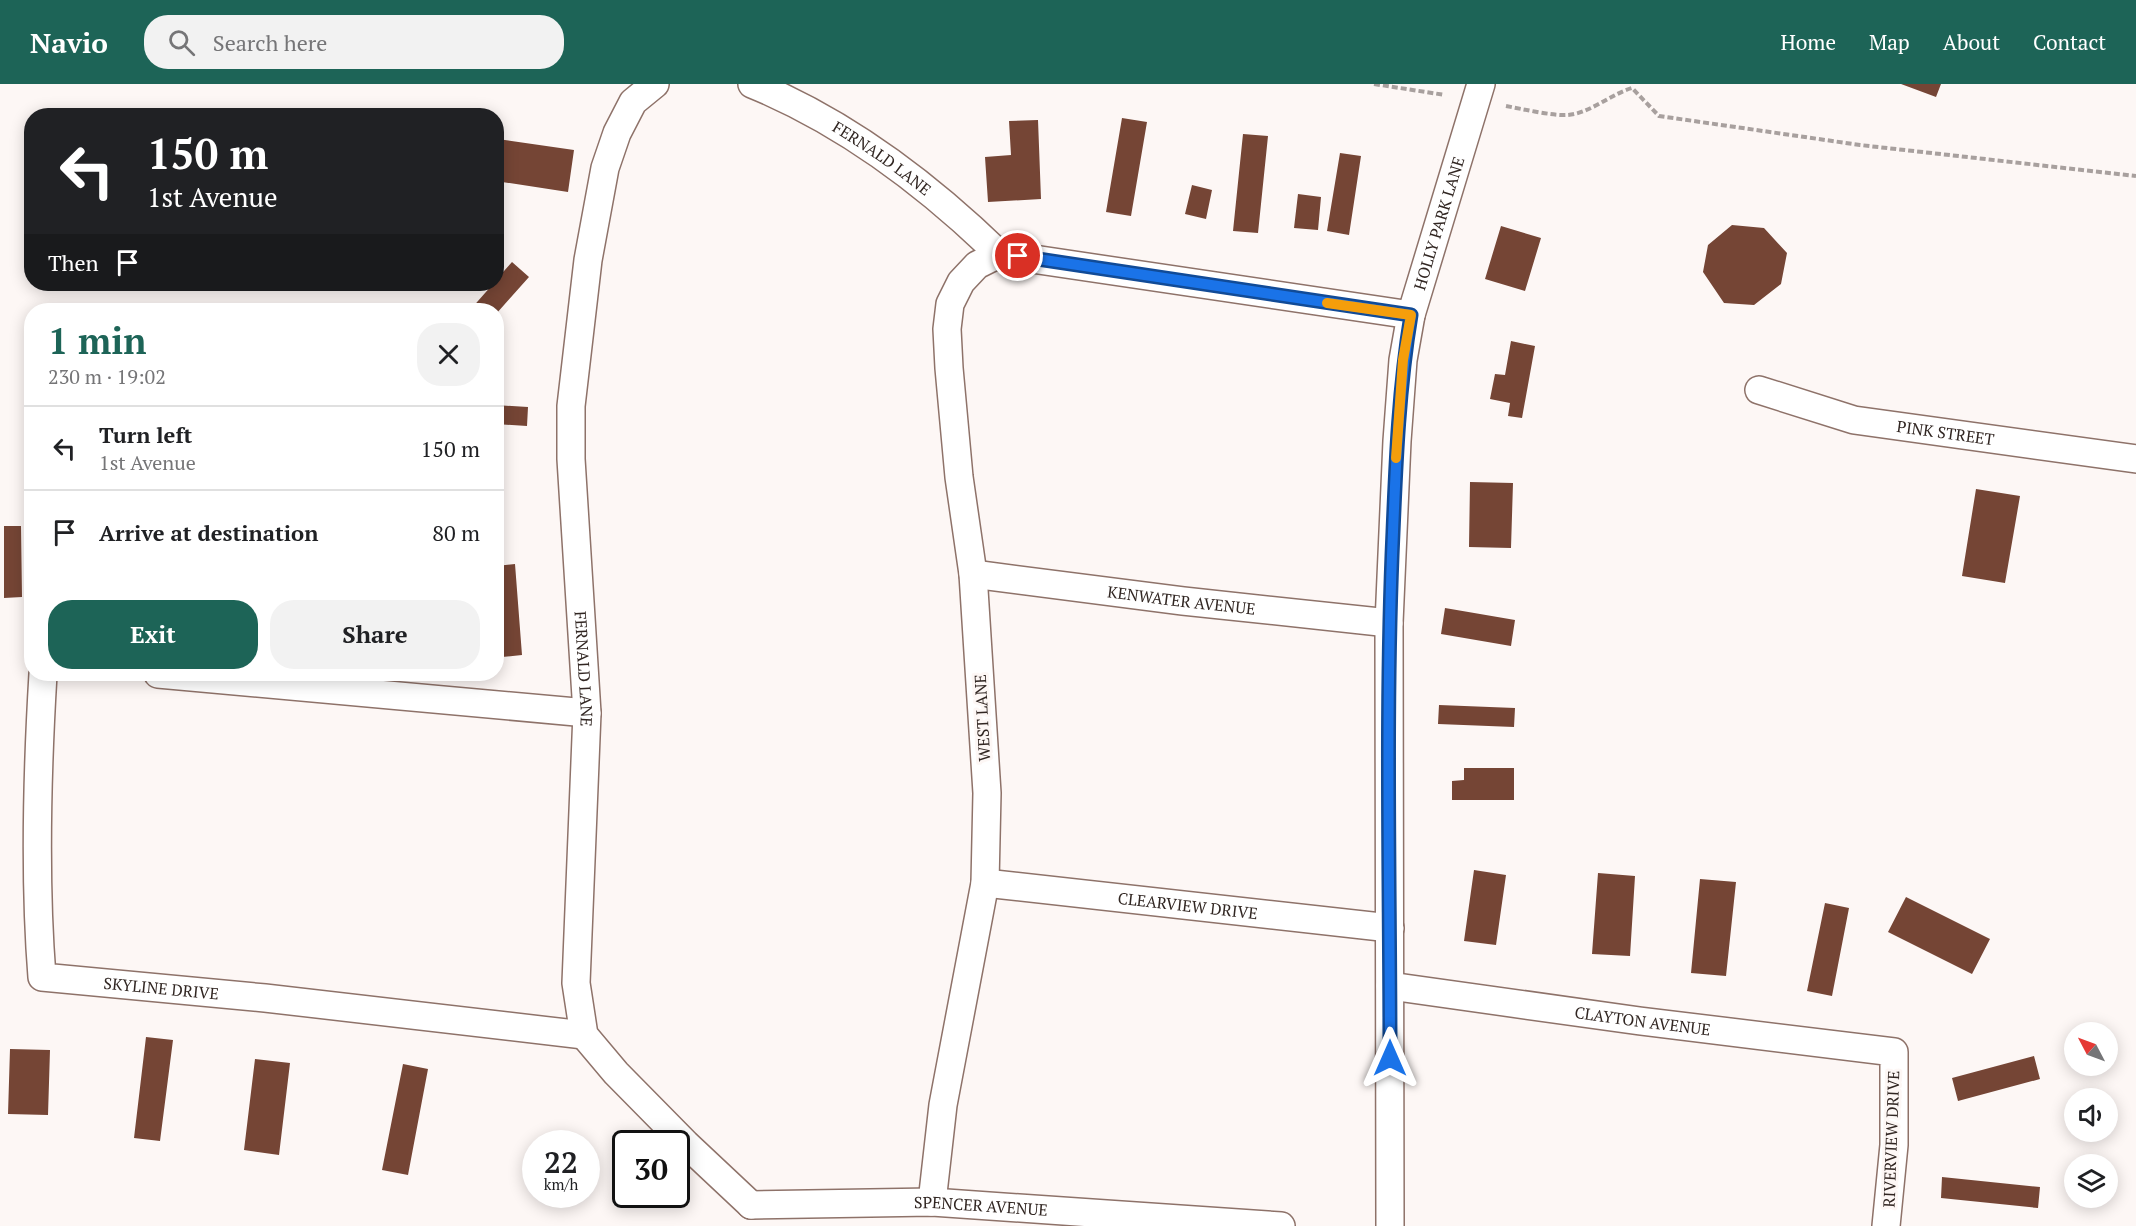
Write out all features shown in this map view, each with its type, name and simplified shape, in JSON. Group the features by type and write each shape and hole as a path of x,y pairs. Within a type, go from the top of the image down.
{"street":[{"name":"FERNALD LANE","path":"584,1035 576,983 587,713 571,459 571,406 588,260 605,168 617,133 633,102 655,84"},
{"name":"FERNALD LANE","path":"752,84 838,128 903,171 959,215 999,254"},
{"name":"HOLLY PARK LANE","path":"1390,1226 1389,622 1403,360 1411,315 1481,84"},
{"path":"999,254 1411,315"},
{"name":"WEST LANE","path":"932,1202 943,1105 985,883 987,793 973,574 959,477 947,329 950,304 961,282 977,265 999,254"},
{"name":"PINK STREET","path":"1759,390 1854,420 2136,459"},
{"name":"KENWATER AVENUE","path":"973,574 1183,601 1389,622"},
{"name":"SKYLINE DRIVE","path":"43,681 40,724 37,916 42,977 265,998 584,1035"},
{"path":"235,681 587,713"},
{"name":"CLEARVIEW DRIVE","path":"985,883 1390,928"},
{"name":"CLAYTON AVENUE","path":"1390,986 1640,1021 1894,1052"},
{"path":"584,1035 616,1073 686,1144 746,1215"},
{"name":"RIVERVIEW DRIVE","path":"1886,1226 1894,1144 1894,1052"},
{"name":"SPENCER AVENUE","path":"746,1215 932,1202 1281,1226"}],"path":[{"path":"1567,115 1594,107 1616,93 1632,88 1659,116 1860,145 2136,176"}],"building":[{"path":"1901,84 1941,84 1936,97"},
{"path":"1122,118 1147,122 1131,216 1106,212"},
{"path":"1038,120 1041,199 988,202 985,157 1011,155 1009,121"},
{"path":"1243,134 1268,136 1258,233 1233,231"},
{"path":"504,140 574,150 568,192 504,182"},
{"path":"1340,153 1361,156 1349,235 1327,231"},
{"path":"1192,185 1212,190 1206,219 1185,214"},
{"path":"1298,194 1321,197 1318,230 1294,228"},
{"path":"1732,225 1764,228 1787,253 1781,284 1754,305 1724,303 1703,272 1708,245"},
{"path":"1501,226 1541,238 1525,291 1485,279"},
{"path":"512,262 529,277 504,305 504,303 476,303 487,291 504,291 504,271"},
{"path":"1511,341 1535,346 1522,418 1508,416 1510,403 1490,399 1495,374 1505,375"},
{"path":"504,406 528,407 527,426 504,425"},
{"path":"1470,482 1513,483 1511,548 1469,547"},
{"path":"1976,489 2020,496 2005,583 1962,576"},
{"path":"4,526 21,526 22,597 4,598"},
{"path":"515,564 522,655 504,657 504,565"},
{"path":"1445,608 1515,620 1511,646 1441,634"},
{"path":"1439,705 1515,708 1514,727 1438,724"},
{"path":"1464,768 1514,768 1514,800 1452,800 1452,781 1464,780"},
{"path":"1474,870 1506,875 1496,945 1464,941"},
{"path":"1598,873 1635,876 1630,956 1592,954"},
{"path":"1700,879 1736,882 1726,976 1691,973"},
{"path":"1906,897 1990,939 1972,974 1888,932"},
{"path":"1825,903 1849,908 1832,996 1807,991"},
{"path":"146,1037 173,1040 160,1141 134,1138"},
{"path":"10,1049 50,1050 48,1115 8,1114"},
{"path":"2034,1056 2040,1079 1958,1101 1952,1078"},
{"path":"255,1059 290,1063 279,1155 244,1150"},
{"path":"403,1064 428,1069 408,1175 382,1170"},
{"path":"1942,1177 2040,1187 2038,1208 1941,1198"}],"slow traffic":[{"path":"1327,303 1411,315 1403,360 1396,458"}],"route":[{"path":"1018,256 1411,315 1403,360 1397,441 1389,622 1390,1058"}]}
